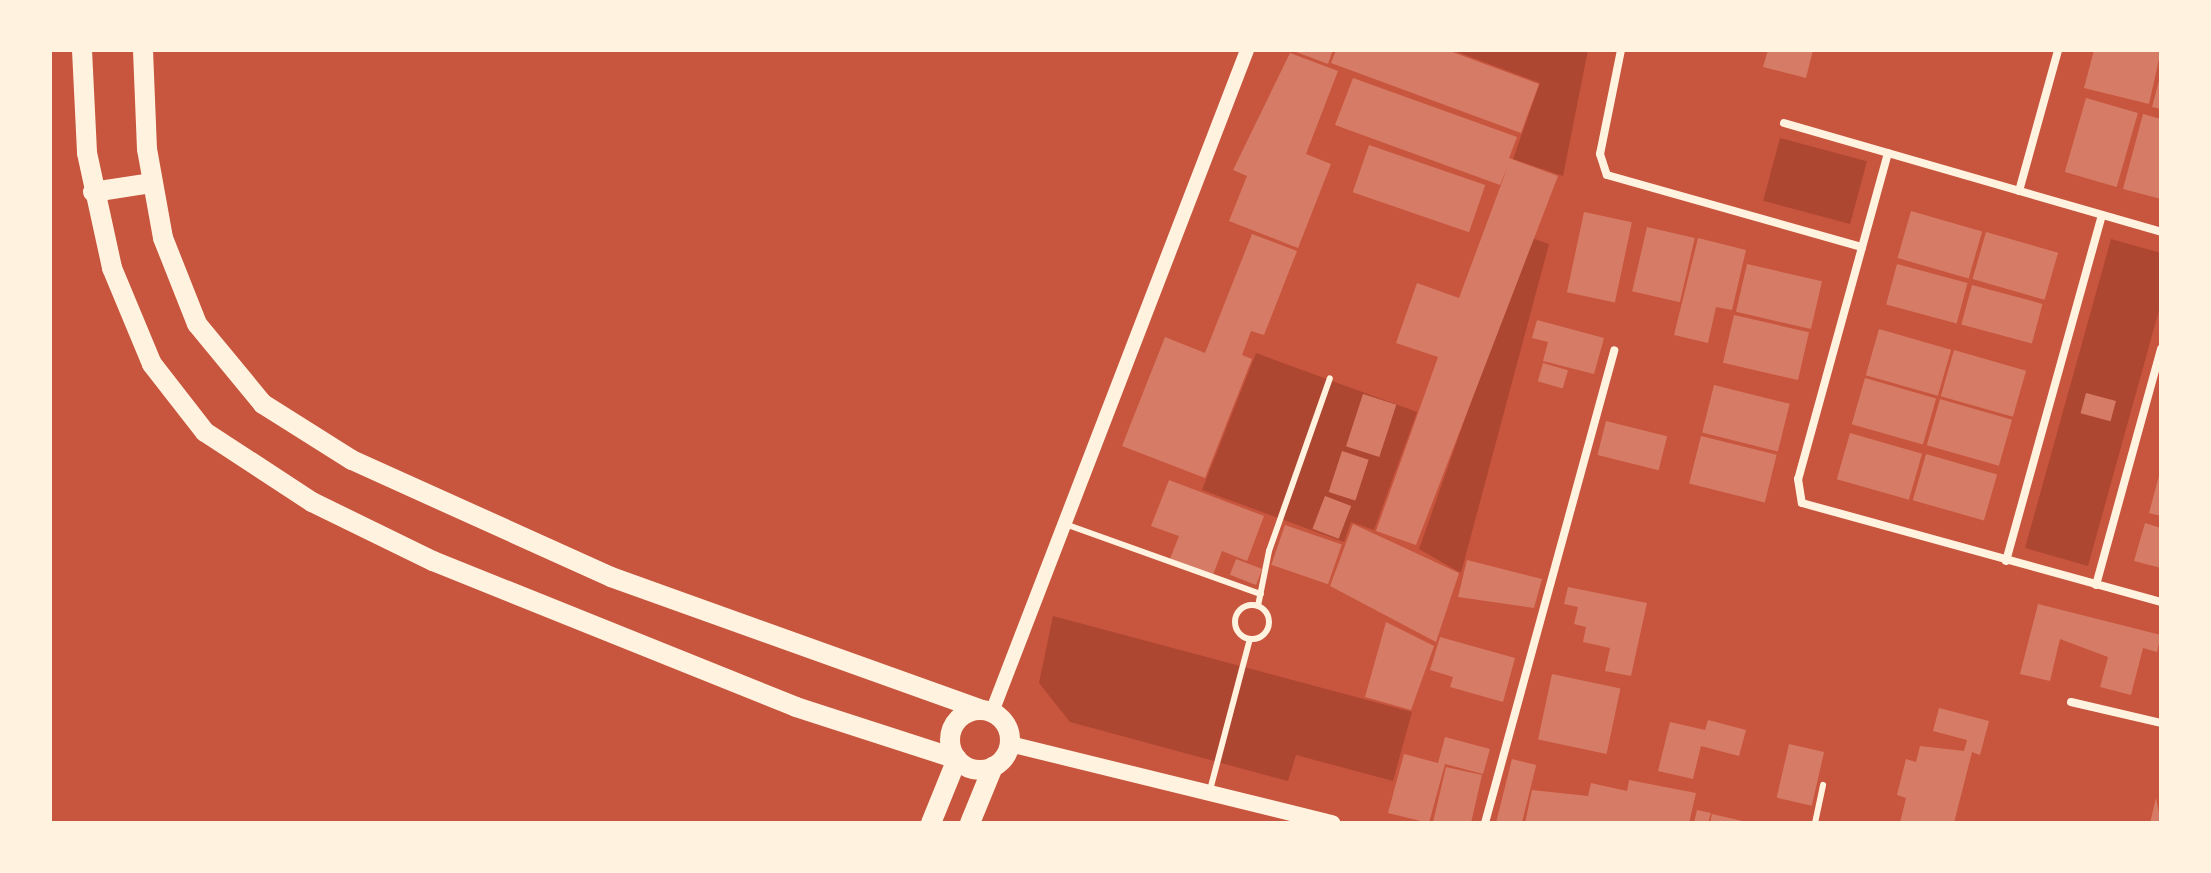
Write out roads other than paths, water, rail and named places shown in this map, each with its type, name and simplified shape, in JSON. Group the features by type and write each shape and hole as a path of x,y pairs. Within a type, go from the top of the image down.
{"highway":[{"path":"82,50 93,192 119,288 152,364 185,413 252,467 433,561 796,707 957,759 974,769 993,767"},
{"path":"143,50 152,183 174,267 210,346 263,404 316,440 651,593 987,711 1006,725 1010,744 993,767 970,823"},
{"path":"93,192 152,183"},
{"path":"931,823 957,759 950,741 955,722 987,711"}],"main road":[{"path":"1010,744 1332,823"}],"street":[{"path":"987,711 1065,524 1247,50"},
{"path":"1621,50 1600,154 1602,169 1615,179 1862,247"},
{"path":"2019,191 2058,50"},
{"path":"1784,123 2161,232"},
{"path":"1888,153 1798,479 1801,501 1818,511 2161,602"},
{"path":"2006,561 2102,215"},
{"path":"2096,585 2161,349"},
{"path":"1485,823 1614,350"},
{"path":"2071,702 2161,723"}],"lane":[{"path":"1210,793 1250,639 1269,626 1258,606 1330,378"},
{"path":"1065,524 1261,594"},
{"path":"1250,639 1236,618 1258,606"},
{"path":"1815,823 1823,785"}]}
